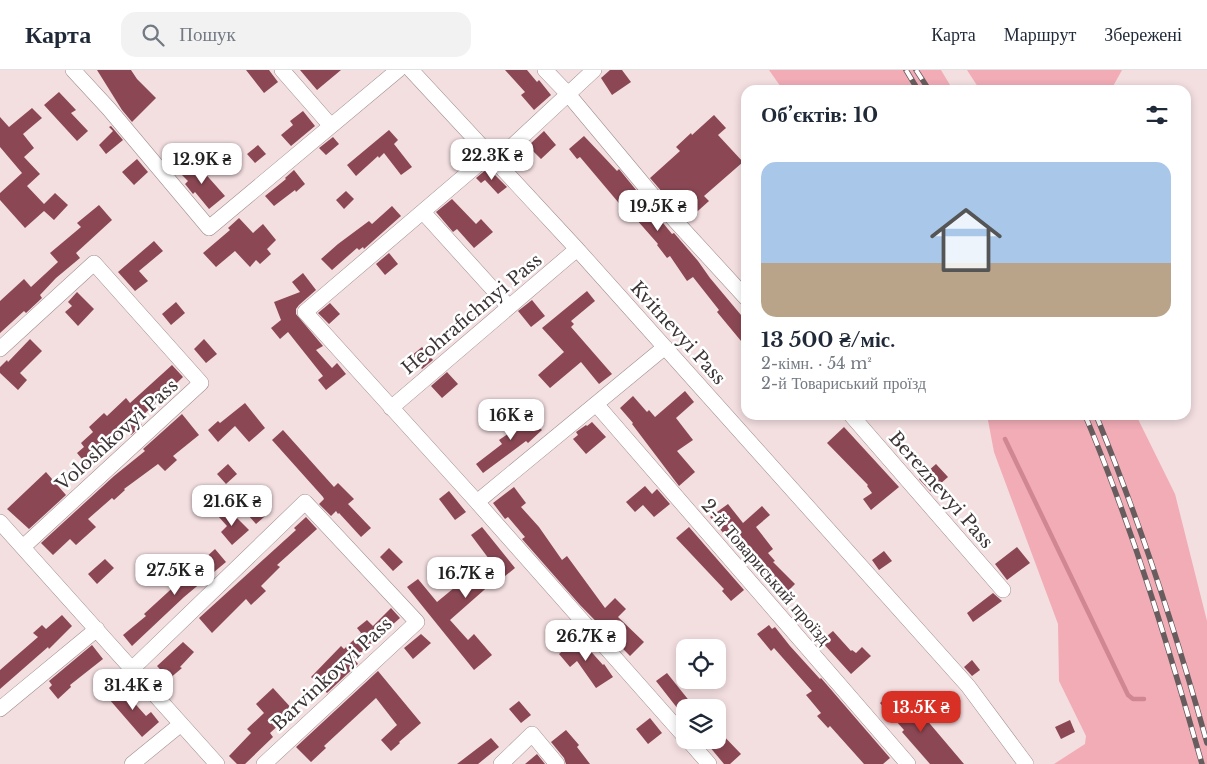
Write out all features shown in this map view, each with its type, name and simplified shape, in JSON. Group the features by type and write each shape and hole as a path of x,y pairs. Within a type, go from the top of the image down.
{"street":[{"path":"73,70 109,109 208,228 398,70"},
{"path":"282,70 331,126"},
{"name":"Kvitnevyi Pass","path":"411,70 577,249 968,686 1026,764"},
{"path":"545,70 568,94 659,203 741,293"},
{"path":"594,70 492,159 423,212 305,312 477,502 676,727"},
{"path":"423,212 509,307"},
{"name":"Heohrafichnyi Pass","path":"391,408 577,249"},
{"name":"Voloshkovyi Pass","path":"0,349 94,263 201,383 23,547"},
{"path":"477,502 665,347"},
{"name":"2-й Товариський проїзд","path":"596,404 908,764"},
{"name":"Bereznevyi Pass","path":"856,420 1003,590"},
{"name":"Barvinkovyi Pass","path":"132,669 305,502 416,622 264,764"},
{"path":"0,522 218,764"},
{"path":"0,709 97,630"},
{"path":"132,764 181,724"},
{"path":"501,764 532,734 557,764"},
{"path":"696,749 709,764"}],"shaded area":[{"path":"769,70 941,70 950,85 780,85"},
{"path":"967,70 1122,70 1114,85 977,85"},
{"path":"988,420 1138,420 1175,494 1207,621 1207,764 1054,764 1085,744 1086,736 1059,681 1058,624 994,452"}],"building":[{"path":"97,70 131,70 137,79 156,98 132,122 122,110"},
{"path":"246,70 269,70 278,82 264,93"},
{"path":"300,70 341,70 317,90"},
{"path":"505,70 527,70 537,82 539,80 551,95 534,110 521,95 525,92"},
{"path":"610,70 622,70 631,82 612,95 601,78"},
{"path":"59,92 76,110 71,113 88,131 77,141 44,105"},
{"path":"32,108 42,118 23,134 34,148 24,157 40,174 27,186 44,204 55,193 68,205 54,220 44,211 25,228 0,200 0,193 22,173 0,147 0,117 9,127"},
{"path":"303,111 315,126 291,146 281,135 293,125 290,121"},
{"path":"714,115 726,128 718,135 741,160 741,164 704,196 709,201 690,218 650,178 680,151 676,147 691,133 692,135"},
{"path":"111,126 123,140 106,154 99,145 113,131 109,127"},
{"path":"389,130 398,140 394,144 412,167 401,175 384,153 356,176 347,165"},
{"path":"544,131 556,145 541,159 528,146"},
{"path":"584,136 617,171 619,169 672,234 674,233 698,261 741,315 741,341 717,312 719,310 693,277 687,281 670,256 667,258 658,244 636,219 634,221 580,157 577,159 569,149"},
{"path":"333,137 339,144 326,155 319,148"},
{"path":"258,145 266,154 255,163 247,154"},
{"path":"137,159 148,172 134,185 122,172"},
{"path":"194,161 225,196 209,209 195,192 193,194 185,184 188,181 181,174"},
{"path":"488,168 507,187 498,194 485,180 481,183 476,178"},
{"path":"294,170 305,184 274,206 265,196"},
{"path":"346,191 354,199 344,209 336,200"},
{"path":"452,199 476,224 481,219 493,232 474,248 457,229 453,232 436,212"},
{"path":"99,205 112,220 76,253 80,258 56,278 40,295 42,298 26,313 24,311 0,333 0,301 24,279 31,287 58,262 50,253 81,227 77,223"},
{"path":"392,206 401,216 364,249 363,247 359,250 357,248 332,270 321,259 369,221 372,224"},
{"path":"239,218 253,233 263,224 276,240 267,249 271,254 260,264 256,260 250,267 235,251 216,267 203,253 230,230 228,228"},
{"path":"154,241 163,251 139,271 148,281 135,291 118,272"},
{"path":"389,253 398,264 385,275 376,264"},
{"path":"303,273 316,290 299,305 296,309 296,314 323,346 316,350 332,368 337,363 346,374 326,390 318,380 323,376 288,332 280,339 271,328 281,320 274,302 300,292 292,282"},
{"path":"587,291 595,301 571,321 574,324 571,327 612,374 599,384 581,362 550,388 538,375 564,352 542,328"},
{"path":"77,292 94,309 78,326 65,312 72,306 68,302"},
{"path":"532,300 545,316 531,327 518,311"},
{"path":"176,302 185,313 171,325 162,314"},
{"path":"330,303 340,314 329,324 318,313"},
{"path":"30,339 42,351 20,373 27,380 18,390 0,373 0,367 7,360 8,362"},
{"path":"204,339 217,354 206,363 194,349"},
{"path":"422,347 433,360 422,369 411,356"},
{"path":"172,365 183,377 138,420 142,425 131,435 125,429 87,465 77,453 84,447 81,443 93,432 89,427 104,413 107,416 126,398 130,403"},
{"path":"447,372 458,384 442,398 431,386"},
{"path":"685,391 694,402 676,418 693,440 677,451 695,472 679,486 620,408 633,396 647,412 649,410 655,417"},
{"path":"245,403 265,428 249,442 235,426 218,442 208,430"},
{"path":"522,412 542,430 528,443 526,441 483,473 476,464 502,444 499,440 515,429 510,423"},
{"path":"182,414 199,435 173,456 177,460 165,471 158,464 124,489 114,500 112,498 88,519 96,527 76,545 70,539 53,555 41,543 114,476 145,451 143,449"},
{"path":"592,422 606,437 586,454 573,439 578,435 576,432"},
{"path":"844,427 899,487 871,510 863,499 872,493 868,485 827,443"},
{"path":"283,430 334,487 338,483 354,499 348,504 371,528 361,537 339,513 336,511 331,516 319,504 324,499 323,497 272,440"},
{"path":"228,464 237,474 226,484 217,474"},
{"path":"936,464 948,477 931,492 919,479"},
{"path":"46,472 66,495 29,529 7,509"},
{"path":"645,486 652,494 657,489 670,504 654,517 643,505 635,512 626,502"},
{"path":"514,487 526,503 521,507 539,527 562,560 567,556 605,608 615,598 626,609 618,617 644,642 630,656 580,605 522,539 525,537 508,517 505,519 493,503"},
{"path":"449,491 466,512 455,520 439,499"},
{"path":"263,503 271,511 256,524 248,515"},
{"path":"728,504 743,523 762,506 770,515 756,527 773,549 768,553 775,561 773,562 795,584 783,596 753,563 729,531 725,535 710,517"},
{"path":"227,508 249,530 232,545 221,532 227,526 218,516"},
{"path":"306,517 317,529 277,565 280,567 261,586 266,591 251,605 246,599 212,633 199,618 296,530 294,528"},
{"path":"482,527 515,568 494,585 492,583 450,620 468,640 474,634 492,655 474,670 407,587 418,579 437,602 489,559 471,535"},
{"path":"689,527 744,590 731,601 722,591 724,589 676,538"},
{"path":"1017,547 1030,563 1007,580 995,564"},
{"path":"389,548 403,562 393,571 380,557"},
{"path":"215,549 226,562 184,597 132,646 123,635 146,616 144,614"},
{"path":"884,551 892,561 879,570 872,560"},
{"path":"105,559 114,568 97,584 88,574"},
{"path":"993,593 1002,601 973,622 967,613"},
{"path":"391,608 400,618 354,659 358,664 327,693 311,677 341,646 344,649 361,633 357,628 367,620 373,626"},
{"path":"62,615 72,626 49,649 48,647 0,689 0,670 38,637 33,633 42,625 46,629"},
{"path":"769,625 772,629 775,627 890,758 883,764 864,764 830,726 828,728 817,716 821,713 806,695 812,691 774,648 771,651 757,634"},
{"path":"833,631 851,651 856,653 862,647 871,656 851,674 821,641"},
{"path":"421,634 431,643 413,659 404,648"},
{"path":"578,637 604,664 613,677 596,688 577,661 570,667 559,654"},
{"path":"183,642 194,652 180,667 182,668 169,679 157,666"},
{"path":"92,645 103,659 70,685 71,687 58,699 49,688 52,685 49,681"},
{"path":"972,660 980,670 972,676 964,667"},
{"path":"378,671 421,723 391,751 381,740 397,725 376,698 324,746 326,748 311,762 296,747"},
{"path":"667,673 676,684 676,689 680,689 688,699 676,699 676,707 656,681"},
{"path":"127,683 135,693 130,698 146,716 151,712 159,722 142,737 109,699"},
{"path":"273,688 294,711 270,733 273,737 245,764 237,764 229,756 251,733 247,729 264,713 256,704"},
{"path":"892,693 907,710 914,705 964,764 930,764 880,703"},
{"path":"519,701 531,715 521,723 509,709"},
{"path":"650,718 662,733 648,744 636,729"},
{"path":"1070,720 1075,732 1061,739 1055,727"},
{"path":"566,730 579,745 577,747 590,764 566,764 564,758 551,742"},
{"path":"491,738 499,747 478,764 457,764"},
{"path":"726,738 741,754 730,764 724,764 712,749 726,749"},
{"path":"537,754 545,764 525,764"}],"waterway":[{"path":"1005,439 1128,695 1133,699 1144,699"}],"railway":[{"path":"906,70 915,85"},
{"path":"916,70 926,85"},
{"path":"1087,420 1119,501 1149,588 1202,764"},
{"path":"1098,420 1128,496 1156,578 1183,660 1207,743"}]}
